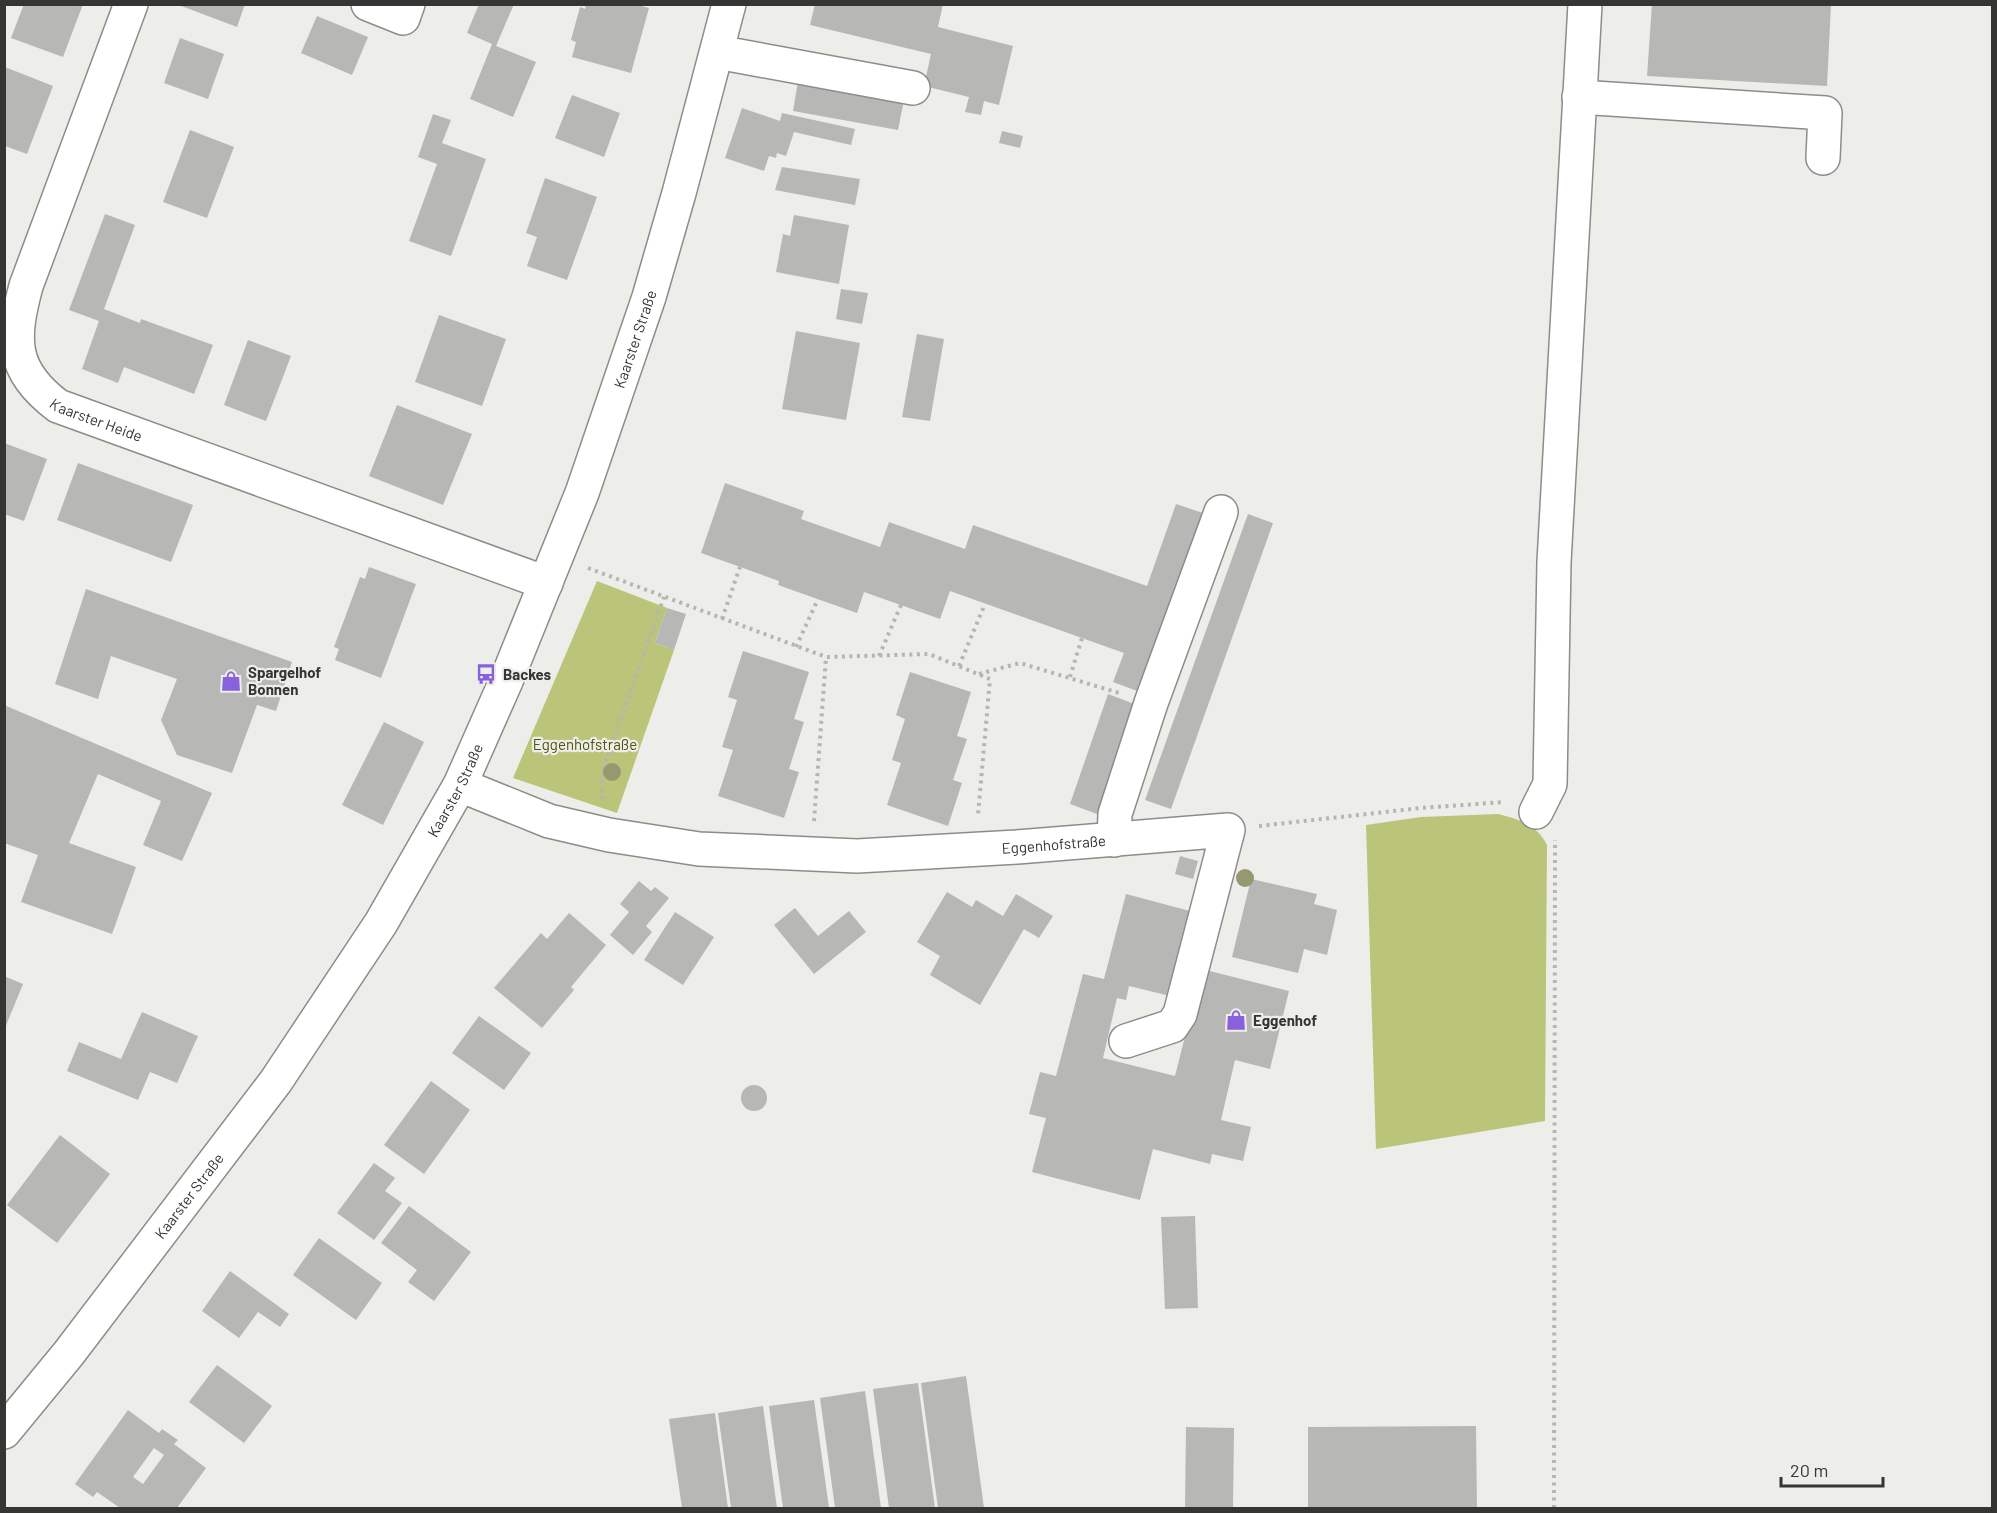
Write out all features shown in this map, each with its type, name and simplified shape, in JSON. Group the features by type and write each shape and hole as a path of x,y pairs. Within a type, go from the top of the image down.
{"street":[{"name":"Kaarster Heide","path":"131,4 26,286 18,317 17,349 27,374 40,392 58,406 551,570"},
{"path":"368,4 403,18 408,4"},
{"name":"Kaarster Straße","path":"4,1432 69,1353 276,1081 381,923 460,785 506,681 582,493 649,297 729,4"},
{"path":"1536,812 1550,784 1554,562 1585,4"},
{"path":"717,52 913,88"},
{"path":"1579,97 1825,113 1822,158"},
{"path":"1114,840 1115,814 1151,703 1221,512"},
{"name":"Eggenhofstraße","path":"460,785 549,821 699,849 858,856 976,850 1228,830"},
{"path":"1126,1041 1172,1026 1180,1014 1228,830"}],"path":[{"path":"722,619 740,567"},
{"path":"551,570 664,597 826,657 929,654 990,680 976,850"},
{"path":"594,831 602,808 603,769 664,597"},
{"path":"795,647 818,599"},
{"path":"959,666 985,604"},
{"path":"879,656 901,605"},
{"path":"1070,677 1082,638"},
{"path":"812,854 826,657"},
{"path":"978,675 1020,663 1151,703"},
{"path":"1228,830 1421,808 1504,802 1522,805 1536,812 1549,825 1556,844 1554,1509"}],"green space":[{"name":"Eggenhofstraße","path":"597,581 667,608 655,643 674,650 617,813 513,778"},
{"path":"1498,814 1527,824 1538,832 1547,845 1545,1121 1376,1149 1366,825 1421,817"}],"building":[{"path":"24,4 83,4 63,57 11,38"},
{"path":"176,4 245,4 237,27"},
{"path":"479,4 514,4 496,46 536,62 513,117 470,99 492,44 467,33"},
{"path":"586,4 634,4 649,8 631,73 572,57 576,42 571,40 580,7 585,9"},
{"path":"815,4 943,4 938,27 1013,46 999,105 984,101 981,115 965,112 969,97 924,86 931,54 810,25"},
{"path":"1652,4 1831,4 1827,86 1647,76"},
{"path":"317,16 368,37 352,75 301,53"},
{"path":"180,38 224,54 208,99 164,83"},
{"path":"5,67 53,86 27,154 5,146"},
{"path":"798,81 904,100 898,130 793,111"},
{"path":"572,95 620,113 604,157 555,138"},
{"path":"742,108 780,121 782,113 855,129 851,145 794,132 786,156 777,153 776,158 769,156 764,171 725,158"},
{"path":"433,114 451,120 442,143 486,159 451,256 409,241 437,164 418,157"},
{"path":"190,130 234,147 207,218 163,202"},
{"path":"1002,131 1023,136 1020,148 999,143"},
{"path":"782,167 860,179 855,205 775,190"},
{"path":"545,178 597,197 567,280 527,266 537,237 526,233"},
{"path":"105,214 135,225 104,309 140,323 141,319 213,345 194,394 124,367 118,383 82,369 99,321 69,310"},
{"path":"794,215 849,225 839,284 776,272 783,234 790,236"},
{"path":"841,289 868,293 862,324 836,319"},
{"path":"439,315 506,339 482,406 415,382"},
{"path":"796,331 860,343 846,420 782,409"},
{"path":"917,334 944,339 930,421 902,417"},
{"path":"248,340 291,356 266,421 224,405"},
{"path":"397,405 472,434 443,505 369,476"},
{"path":"4,443 47,459 24,521 4,514"},
{"path":"78,463 193,505 171,562 57,520"},
{"path":"725,483 804,511 801,519 880,547 889,522 965,549 973,525 1147,586 1176,504 1203,513 1140,692 1113,682 1124,653 950,591 940,619 864,592 857,613 778,585 779,581 701,553"},
{"path":"1248,514 1273,523 1171,809 1145,800"},
{"path":"369,567 416,584 381,678 335,660 339,649 334,647 360,577 365,579"},
{"name":"Spargelhof Bonnen","path":"86,589 292,662 276,711 257,705 232,773 177,755 161,720 177,679 111,656 98,699 55,684"},
{"path":"667,608 686,614 674,650 655,643"},
{"path":"743,651 809,672 794,719 804,722 789,769 799,772 784,818 718,796 733,750 722,747 737,700 728,697"},
{"path":"910,672 971,692 957,736 967,739 953,780 962,783 948,826 887,805 901,763 892,760 905,719 896,715"},
{"path":"1108,694 1137,705 1097,814 1070,804"},
{"path":"4,705 212,793 182,861 143,845 161,801 98,774 69,843 136,867 112,934 21,902 38,855 4,843"},
{"path":"384,722 424,742 383,825 342,805"},
{"path":"1180,856 1198,861 1193,879 1175,874"},
{"path":"1251,879 1317,894 1314,904 1337,910 1327,955 1304,949 1298,973 1232,957"},
{"path":"639,881 651,891 655,887 669,898 646,926 652,932 633,955 610,935 629,912 620,904"},
{"path":"947,892 972,907 976,900 1003,916 1016,894 1053,916 1039,938 1024,929 980,1005 930,975 940,956 917,942"},
{"path":"1126,894 1190,911 1176,962 1187,965 1178,998 1129,986 1126,1000 1117,998 1103,1058 1175,1076 1202,969 1289,991 1270,1069 1235,1060 1221,1120 1251,1127 1243,1161 1212,1154 1210,1164 1153,1149 1140,1200 1032,1172 1046,1118 1029,1114 1040,1072 1056,1076 1083,974 1104,979"},
{"path":"795,908 818,936 849,911 866,932 814,974 774,925"},
{"path":"675,912 714,937 683,985 644,960"},
{"path":"569,913 606,945 571,987 574,990 542,1028 494,988 541,933 547,939"},
{"path":"4,976 23,984 5,1028 4,1028"},
{"path":"142,1012 198,1036 177,1083 150,1072 138,1100 67,1071 79,1042 121,1059"},
{"path":"479,1016 531,1053 504,1090 452,1053"},
{"path":"431,1081 470,1110 424,1174 384,1145"},
{"path":"754,1085 763,1089 767,1098 763,1107 754,1111 745,1107 741,1098 745,1089"},
{"path":"60,1135 110,1174 57,1243 7,1205"},
{"path":"374,1163 395,1178 385,1191 402,1203 374,1240 337,1213"},
{"path":"409,1206 471,1252 434,1301 408,1282 417,1270 381,1243"},
{"path":"1195,1216 1198,1308 1165,1309 1161,1217"},
{"path":"319,1238 382,1283 356,1320 293,1275"},
{"path":"230,1271 289,1314 280,1327 258,1312 239,1338 202,1311"},
{"path":"217,1365 272,1406 244,1443 189,1402"},
{"path":"966,1376 984,1508 938,1508 921,1383"},
{"path":"918,1383 935,1508 889,1508 873,1389"},
{"path":"865,1391 881,1508 835,1508 820,1398"},
{"path":"814,1400 829,1508 783,1508 769,1406"},
{"path":"763,1406 777,1508 731,1508 718,1413"},
{"path":"128,1410 159,1433 162,1429 178,1440 174,1444 206,1468 177,1508 120,1508 97,1492 93,1497 75,1484","holes":["154,1448 164,1455 143,1484 133,1477"]},
{"path":"715,1413 728,1508 682,1508 669,1419"},
{"path":"1476,1426 1477,1508 1308,1508 1308,1427"},
{"path":"1186,1427 1234,1428 1233,1508 1185,1508"}],"place":[{"name":"Backes","path":"486,674"},
{"name":"Spargelhof Bonnen","path":"231,681"},
{"name":"Eggenhof","path":"1236,1020"}]}
